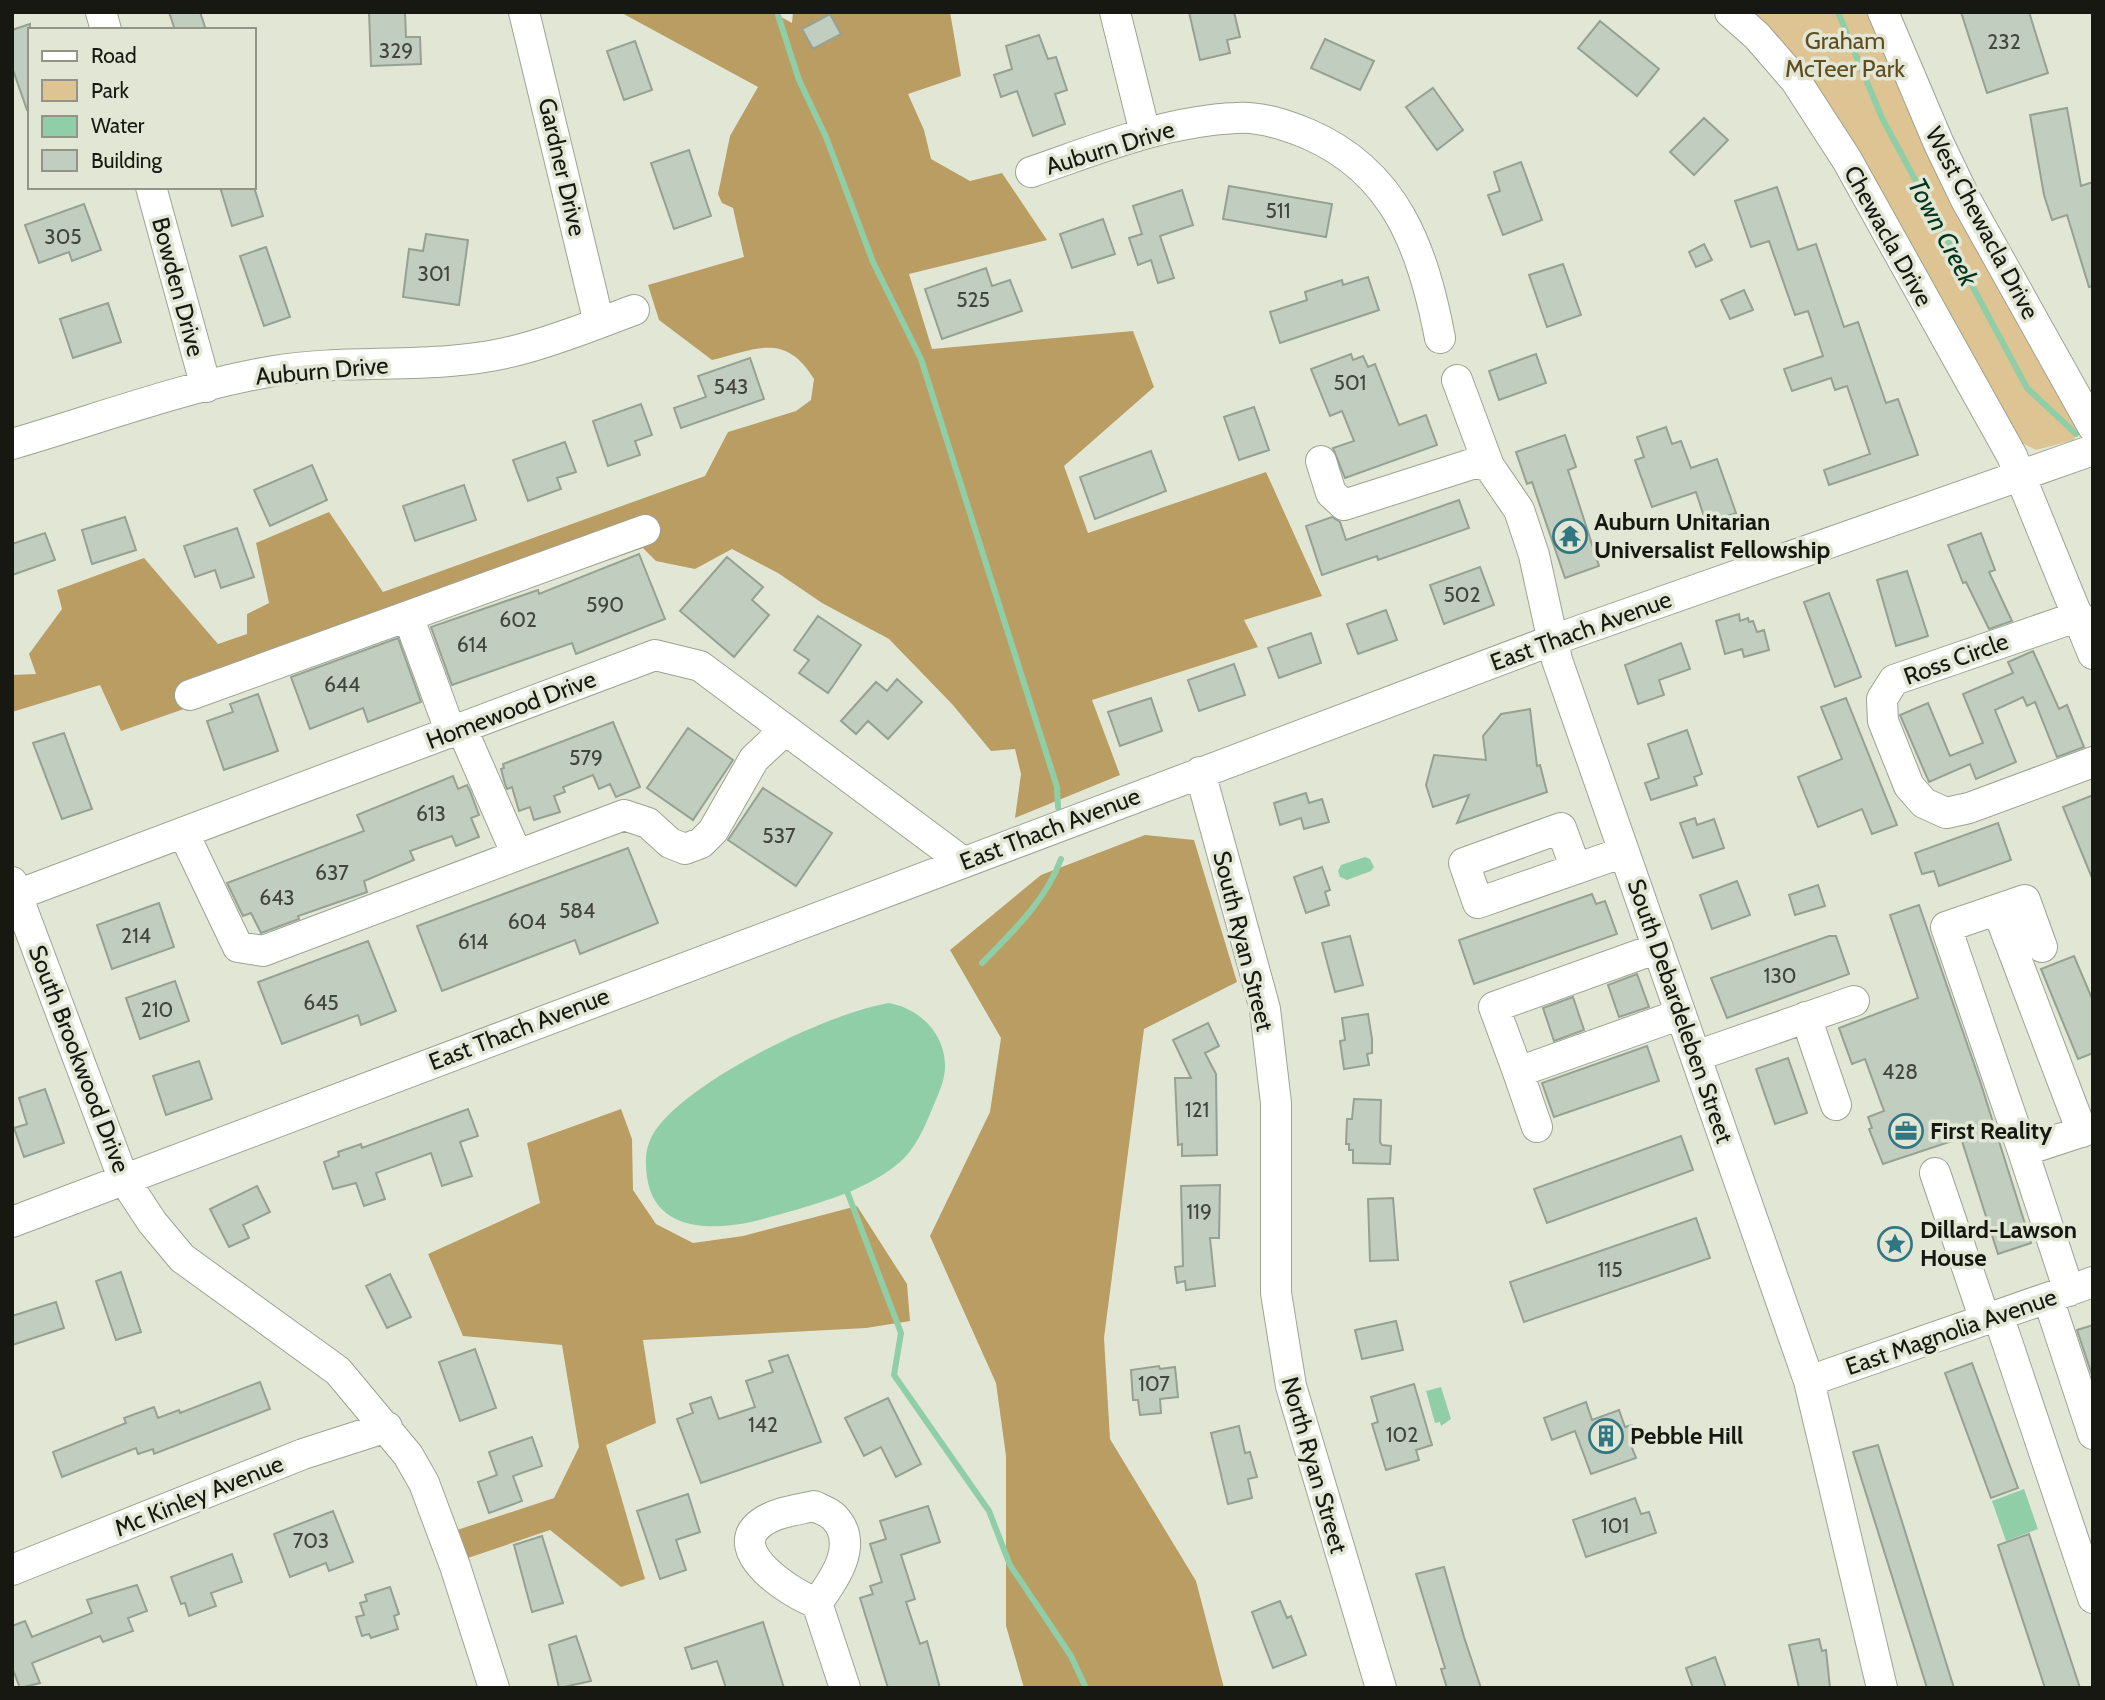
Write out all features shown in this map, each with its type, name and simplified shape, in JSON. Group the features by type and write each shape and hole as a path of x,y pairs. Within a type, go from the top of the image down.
{"street":[{"name":"Gardner Drive","path":"524,12 599,323"},
{"path":"1115,12 1145,133"},
{"name":"Chewacla Drive","path":"1730,12 1757,36 1796,81 1847,160 2022,477 2093,654"},
{"name":"West Chewacla Drive","path":"1883,12 1939,145 1966,200 2093,427"},
{"name":"Auburn Drive","path":"1031,172 1145,133 1239,117 1287,125 1331,144 1369,173 1399,211 1430,286 1440,338"},
{"name":"Bowden Drive","path":"152,189 206,387"},
{"name":"Auburn Drive","path":"12,444 206,387 274,371 426,362 517,351 634,310"},
{"path":"1457,380 1489,466 1519,510 1534,555 1553,640"},
{"name":"East Thach Avenue","path":"12,1222 1553,640 2093,450"},
{"path":"1321,461 1331,493 1344,505 1475,463 1489,466"},
{"path":"190,695 645,530"},
{"path":"408,616 457,731 517,855"},
{"name":"Ross Circle","path":"2078,616 1894,680 1882,699 1883,721 1909,786 1924,803 1946,813 1969,808 2093,762"},
{"name":"South Debardeleben Street","path":"1553,640 1557,660 1809,1381 1882,1688"},
{"name":"Homewood Drive","path":"14,888 184,834 655,655 700,666 962,862"},
{"path":"184,834 238,947 248,951 263,951 624,815 648,822 670,843 685,849 701,843 713,831 754,758 785,730"},
{"name":"South Ryan Street","path":"1200,772 1265,1009 1276,1103 1276,1237"},
{"path":"1576,869 1624,852"},
{"name":"South Brookwood Drive","path":"14,888 123,1178 152,1222 182,1258 338,1371 387,1427 424,1483 455,1566 494,1688"},
{"path":"2042,947 2025,900 1946,927 2070,1290 2093,1434"},
{"path":"1998,911 2088,1130 2023,1151"},
{"path":"1537,1127 1494,1007 1658,948"},
{"path":"1696,1056 1854,1001"},
{"path":"1518,1072 1681,1014"},
{"path":"1806,1017 1836,1105"},
{"path":"1935,1173 2093,1598"},
{"name":"North Ryan Street","path":"1276,1237 1276,1293 1291,1387 1381,1688"},
{"name":"East Magnolia Avenue","path":"1809,1381 2070,1290"},
{"name":"Mc Kinley Avenue","path":"12,1570 303,1454 387,1427"},
{"path":"817,1602 845,1688"}],"green space":[{"name":"Graham McTeer Park","path":"1750,12 1872,12 2079,427 2074,440 2036,450 2022,443"}],"shaded area":[{"path":"620,12 772,12 792,23 793,12 950,12 961,76 908,94 924,130 931,159 970,181 1002,173 1047,240 909,274 932,349 1133,331 1154,387 1064,466 1088,533 1266,472 1322,596 1244,620 1258,647 1092,700 1120,775 1015,818 1021,774 1015,749 991,751 952,704 889,639 732,549 695,569 656,561 643,548 121,731 100,685 12,712 12,675 36,674 29,654 62,609 57,590 144,558 218,644 247,634 247,614 269,603 256,543 329,512 383,592 705,476 728,432 796,411 811,400 814,379 803,364 781,349 756,349 712,360 659,320 648,285 744,257 733,208 722,203 718,194 730,136 758,87"},
{"path":"1145,835 1194,840 1237,982 1144,1029 1104,1338 1110,1439 1196,1581 1224,1688 1024,1688 1006,1626 1006,1456 996,1383 930,1236 990,1112 1001,1038 950,950 1041,875"},
{"path":"621,1109 632,1139 633,1190 656,1224 693,1243 743,1236 857,1206 907,1284 910,1321 866,1328 643,1340 656,1423 606,1445 645,1579 621,1587 550,1530 468,1558 457,1530 554,1498 579,1447 562,1345 463,1336 428,1254 540,1203 527,1143"}],"water":[{"path":"1365,857 1370,859 1374,867 1371,871 1347,880 1340,877 1338,871 1341,865"},
{"path":"889,1003 910,1010 928,1023 940,1042 945,1064 941,1087 926,1124 899,1163 852,1191 746,1223 727,1226 692,1224 676,1219 662,1210 652,1196 647,1177 646,1156 652,1136 668,1115 693,1094 759,1053 831,1020"},
{"path":"1441,1387 1451,1419 1441,1426 1440,1422 1435,1423 1426,1391"},
{"path":"2024,1489 2038,1529 2006,1541 1992,1501"}],"building":[{"path":"169,12 200,12 205,28 174,28"},
{"path":"369,12 405,12 406,37 420,37 421,64 371,66"},
{"path":"1189,12 1234,12 1240,37 1227,40 1230,53 1200,60"},
{"path":"1961,12 2029,12 2048,73 1987,93"},
{"path":"830,14 841,34 813,49 802,29"},
{"path":"1600,21 1659,69 1637,96 1578,48"},
{"path":"30,24 27,110 12,67 12,30"},
{"path":"1039,35 1048,59 1056,57 1067,90 1055,94 1065,124 1033,136 1017,91 1001,97 994,75 1012,69 1006,46"},
{"path":"1325,39 1374,61 1360,90 1311,68"},
{"path":"635,41 652,90 624,100 607,51"},
{"path":"1433,88 1463,130 1437,150 1406,107"},
{"path":"2067,108 2081,186 2093,182 2093,286 2089,287 2067,215 2052,220 2044,195 2030,115"},
{"path":"1704,118 1728,140 1694,175 1670,152"},
{"path":"689,150 711,216 674,229 651,163"},
{"path":"1521,162 1542,220 1503,235 1488,195 1500,191 1494,172"},
{"path":"1229,186 1332,204 1326,237 1223,219"},
{"path":"1777,187 1798,250 1816,244 1844,327 1858,322 1886,403 1898,399 1918,455 1829,485 1824,470 1870,454 1847,386 1835,390 1831,378 1792,391 1784,369 1823,356 1808,311 1795,315 1769,241 1751,247 1735,201"},
{"path":"221,189 255,189 263,216 232,226"},
{"path":"1182,190 1193,225 1160,236 1174,278 1158,283 1151,260 1138,265 1129,238 1142,234 1133,206"},
{"path":"84,204 101,250 72,261 69,252 39,263 25,225"},
{"path":"1103,219 1115,254 1072,268 1060,234"},
{"path":"426,234 468,240 459,305 403,297 409,249 423,251"},
{"path":"1704,244 1712,260 1696,267 1689,252"},
{"path":"266,247 290,317 264,326 240,256"},
{"path":"1563,264 1581,315 1547,327 1529,275"},
{"path":"986,268 992,286 1010,280 1022,311 942,339 925,289"},
{"path":"1368,277 1379,310 1280,343 1270,312 1307,300 1305,292 1342,280 1343,285"},
{"path":"1744,290 1753,310 1730,319 1721,300"},
{"path":"108,303 121,342 73,358 60,319"},
{"path":"1351,354 1353,360 1363,356 1368,367 1375,364 1399,425 1426,415 1437,445 1345,478 1333,448 1354,441 1342,411 1330,416 1311,369"},
{"path":"1536,354 1546,383 1499,400 1489,371"},
{"path":"750,358 764,399 681,428 674,408 706,397 698,376"},
{"path":"641,404 652,435 635,441 640,455 608,466 593,421"},
{"path":"1254,407 1269,450 1239,460 1224,417"},
{"path":"1666,427 1672,444 1681,441 1691,468 1717,459 1736,513 1706,523 1696,492 1652,507 1635,460 1644,457 1637,437"},
{"path":"1565,435 1576,467 1568,470 1599,566 1565,578 1532,482 1527,484 1516,452"},
{"path":"565,442 576,472 557,478 561,489 528,501 513,460"},
{"path":"1151,451 1166,491 1095,519 1080,477"},
{"path":"312,465 327,500 270,526 254,490"},
{"path":"464,485 476,520 415,541 403,506"},
{"path":"1459,500 1469,528 1378,560 1377,556 1322,575 1306,526 1332,517 1340,522 1346,540"},
{"path":"125,517 136,550 92,564 82,530"},
{"path":"237,528 254,577 221,588 215,570 195,577 184,546"},
{"path":"45,533 55,560 12,575 12,544"},
{"path":"1981,533 1995,570 1989,572 2012,621 1989,629 1966,582 1963,583 1948,545"},
{"path":"639,554 665,619 576,654 572,643 452,685 431,627 538,590 539,594"},
{"path":"727,557 763,587 752,600 769,615 734,657 680,611"},
{"path":"1480,567 1494,605 1444,624 1430,585"},
{"path":"1907,571 1928,636 1896,646 1877,580"},
{"path":"1829,593 1861,677 1835,687 1804,602"},
{"path":"1386,610 1397,640 1358,654 1347,624"},
{"path":"1739,614 1740,621 1748,618 1749,622 1753,621 1757,632 1764,630 1769,650 1744,657 1742,649 1725,654 1716,621"},
{"path":"818,616 861,645 828,693 799,673 809,660 794,650"},
{"path":"1311,633 1321,663 1279,678 1268,648"},
{"path":"398,638 421,702 368,722 363,708 310,729 291,677"},
{"path":"1681,643 1690,669 1659,680 1664,695 1638,704 1625,665"},
{"path":"2033,651 2059,709 2067,705 2084,747 2057,757 2035,702 2027,706 2023,697 1995,710 2016,762 1976,779 1970,764 1929,782 1900,715 1928,703 1950,756 1983,743 1963,694 2013,673 2008,662"},
{"path":"1234,664 1245,695 1199,711 1188,680"},
{"path":"897,679 922,702 888,739 868,721 856,734 841,721 876,682 887,691"},
{"path":"258,694 278,751 224,770 207,721 233,712 230,704"},
{"path":"1151,698 1162,731 1120,746 1108,712"},
{"path":"1846,698 1897,825 1872,834 1862,809 1818,827 1798,777 1842,759 1821,707"},
{"path":"1530,709 1537,766 1540,765 1547,792 1457,823 1469,795 1433,807 1426,785 1434,755 1486,760 1483,736 1501,714"},
{"path":"613,722 640,787 616,797 610,784 599,789 593,775 563,787 565,792 554,796 560,812 534,820 530,807 519,811 512,787 507,789 505,784 501,769 504,768 503,764"},
{"path":"688,728 733,760 693,820 647,788"},
{"path":"1687,730 1702,774 1694,777 1697,785 1651,800 1645,783 1659,778 1648,744"},
{"path":"64,733 92,809 62,819 33,743"},
{"path":"453,776 458,789 467,785 470,791 479,815 471,818 479,837 456,846 452,836 410,851 414,860 364,881 367,892 298,916 299,919 261,933 251,913 243,916 227,883 364,831 357,815"},
{"path":"763,788 832,833 796,886 728,840"},
{"path":"1306,793 1309,803 1322,799 1329,822 1304,829 1301,818 1280,825 1274,803"},
{"path":"2093,795 2093,878 2092,878 2063,807"},
{"path":"1695,818 1697,825 1714,819 1724,848 1693,858 1680,823"},
{"path":"1998,823 2011,860 1939,886 1934,871 1922,874 1915,853"},
{"path":"628,848 658,923 580,954 575,940 442,991 417,926"},
{"path":"1322,867 1330,890 1325,892 1329,905 1306,913 1294,877"},
{"path":"1737,881 1750,915 1712,929 1700,895"},
{"path":"1818,885 1825,906 1795,915 1789,895"},
{"path":"1592,894 1596,904 1605,901 1617,934 1474,984 1459,940"},
{"path":"159,903 174,947 112,969 97,925"},
{"path":"1919,905 1981,1084 2031,1243 1998,1254 1961,1138 1883,1164 1869,1129 1872,1128 1868,1117 1884,1111 1865,1059 1852,1064 1839,1028 1918,998 1890,915"},
{"path":"1350,936 1363,985 1335,992 1322,943"},
{"path":"1829,936 1836,936 1849,974 1727,1018 1711,978"},
{"path":"368,941 396,1011 361,1025 358,1015 282,1044 258,982"},
{"path":"2074,956 2093,1001 2093,1053 2078,1059 2041,969"},
{"path":"1637,974 1649,1007 1619,1017 1608,985"},
{"path":"175,981 189,1021 140,1039 126,998"},
{"path":"1573,997 1584,1030 1554,1041 1543,1008"},
{"path":"1368,1014 1372,1039 1372,1053 1367,1054 1369,1065 1344,1069 1340,1041 1345,1040 1342,1018"},
{"path":"1208,1023 1219,1046 1205,1053 1216,1074 1217,1155 1182,1156 1182,1144 1178,1145 1175,1078 1191,1078 1173,1040"},
{"path":"1647,1046 1659,1081 1554,1117 1542,1083"},
{"path":"1788,1058 1807,1113 1775,1124 1756,1069"},
{"path":"199,1061 212,1099 166,1115 153,1076"},
{"path":"45,1089 64,1143 24,1157 14,1128 27,1124 19,1098"},
{"path":"1354,1099 1381,1100 1380,1142 1382,1145 1391,1146 1390,1164 1353,1163 1353,1150 1349,1150 1349,1144 1346,1144 1347,1119 1352,1119"},
{"path":"468,1109 478,1136 460,1142 472,1176 442,1186 431,1153 376,1173 385,1199 364,1206 356,1183 333,1189 324,1162 339,1156 338,1152 361,1144 362,1148"},
{"path":"1681,1136 1693,1170 1547,1223 1534,1189"},
{"path":"1220,1185 1219,1238 1210,1238 1215,1286 1186,1290 1185,1281 1177,1283 1175,1267 1183,1266 1181,1186"},
{"path":"257,1186 270,1212 243,1225 249,1238 229,1247 210,1209"},
{"path":"1393,1198 1398,1260 1370,1261 1368,1199"},
{"path":"1696,1218 1710,1258 1524,1322 1510,1282"},
{"path":"121,1272 141,1332 116,1340 96,1281"},
{"path":"390,1274 411,1317 387,1328 366,1286"},
{"path":"56,1302 64,1328 12,1345 12,1316"},
{"path":"1396,1321 1403,1350 1362,1359 1355,1330"},
{"path":"2093,1325 2093,1378 2077,1330"},
{"path":"475,1349 496,1408 460,1421 439,1362"},
{"path":"788,1355 821,1442 701,1483 677,1419 693,1413 690,1404 711,1397 719,1419 755,1407 746,1381 773,1372 769,1361"},
{"path":"1972,1363 2018,1488 1991,1498 1945,1373"},
{"path":"1159,1366 1160,1369 1175,1367 1178,1397 1160,1399 1161,1413 1140,1415 1138,1400 1133,1400 1131,1370"},
{"path":"260,1382 270,1409 154,1454 153,1449 138,1454 136,1448 62,1477 53,1452 126,1423 124,1418 154,1407 158,1418 179,1410 180,1413"},
{"path":"1414,1384 1432,1445 1416,1450 1419,1460 1386,1470 1372,1424 1378,1422 1371,1397"},
{"path":"888,1398 921,1464 896,1477 881,1447 864,1456 845,1418"},
{"name":"Pebble Hill","path":"1586,1402 1592,1420 1619,1410 1625,1427 1632,1425 1638,1441 1630,1443 1636,1458 1591,1474 1575,1431 1552,1440 1544,1418"},
{"path":"1239,1426 1245,1453 1250,1452 1257,1477 1248,1479 1252,1498 1228,1504 1211,1433"},
{"path":"532,1437 542,1466 513,1476 522,1501 489,1513 478,1482 497,1475 489,1452"},
{"path":"1878,1445 1954,1688 1927,1688 1853,1452"},
{"path":"688,1494 700,1532 676,1540 686,1570 660,1579 637,1511"},
{"path":"1635,1498 1641,1514 1649,1512 1656,1533 1586,1557 1573,1520"},
{"path":"928,1506 940,1542 901,1555 915,1599 906,1602 920,1644 927,1641 940,1688 888,1688 860,1598 873,1594 870,1586 882,1582 870,1544 886,1539 880,1521"},
{"path":"333,1511 353,1562 329,1571 326,1563 290,1577 274,1534"},
{"path":"2029,1534 2080,1688 2045,1688 1998,1545"},
{"path":"542,1536 563,1603 532,1612 514,1545"},
{"path":"232,1554 242,1582 211,1593 216,1606 189,1616 185,1603 181,1604 171,1577"},
{"path":"1444,1567 1481,1688 1447,1688 1441,1669 1445,1668 1416,1574"},
{"path":"137,1585 147,1611 128,1618 133,1631 103,1642 100,1636 32,1663 40,1683 20,1688 12,1667 12,1626 25,1621 32,1637 92,1613 87,1600"},
{"path":"390,1587 399,1614 394,1616 398,1629 371,1638 369,1634 362,1636 356,1617 364,1615 360,1603 367,1601 365,1595"},
{"path":"1280,1601 1287,1618 1291,1616 1306,1655 1273,1668 1252,1612"},
{"path":"763,1622 784,1688 726,1688 717,1661 692,1669 685,1648"},
{"path":"576,1636 591,1681 559,1688 549,1645"},
{"path":"1819,1639 1822,1651 1826,1650 1830,1688 1799,1688 1789,1645"},
{"path":"1715,1657 1726,1688 1693,1688 1686,1668"}],"waterway":[{"path":"777,12 799,80 826,137 873,262 921,359 1057,787 1058,807"},
{"name":"Town Creek","path":"1838,12 1882,118 2027,388 2076,434"},
{"path":"982,963 1037,902 1061,859"},
{"path":"845,1186 901,1333 894,1375 989,1511 1010,1565 1071,1656 1086,1688"}],"place":[{"name":"Auburn Unitarian Universalist Fellowship","path":"1570,536"},
{"name":"First Reality","path":"1906,1131"},
{"name":"Dillard-Lawson House","path":"1895,1244"},
{"name":"Pebble Hill","path":"1606,1436"}]}
